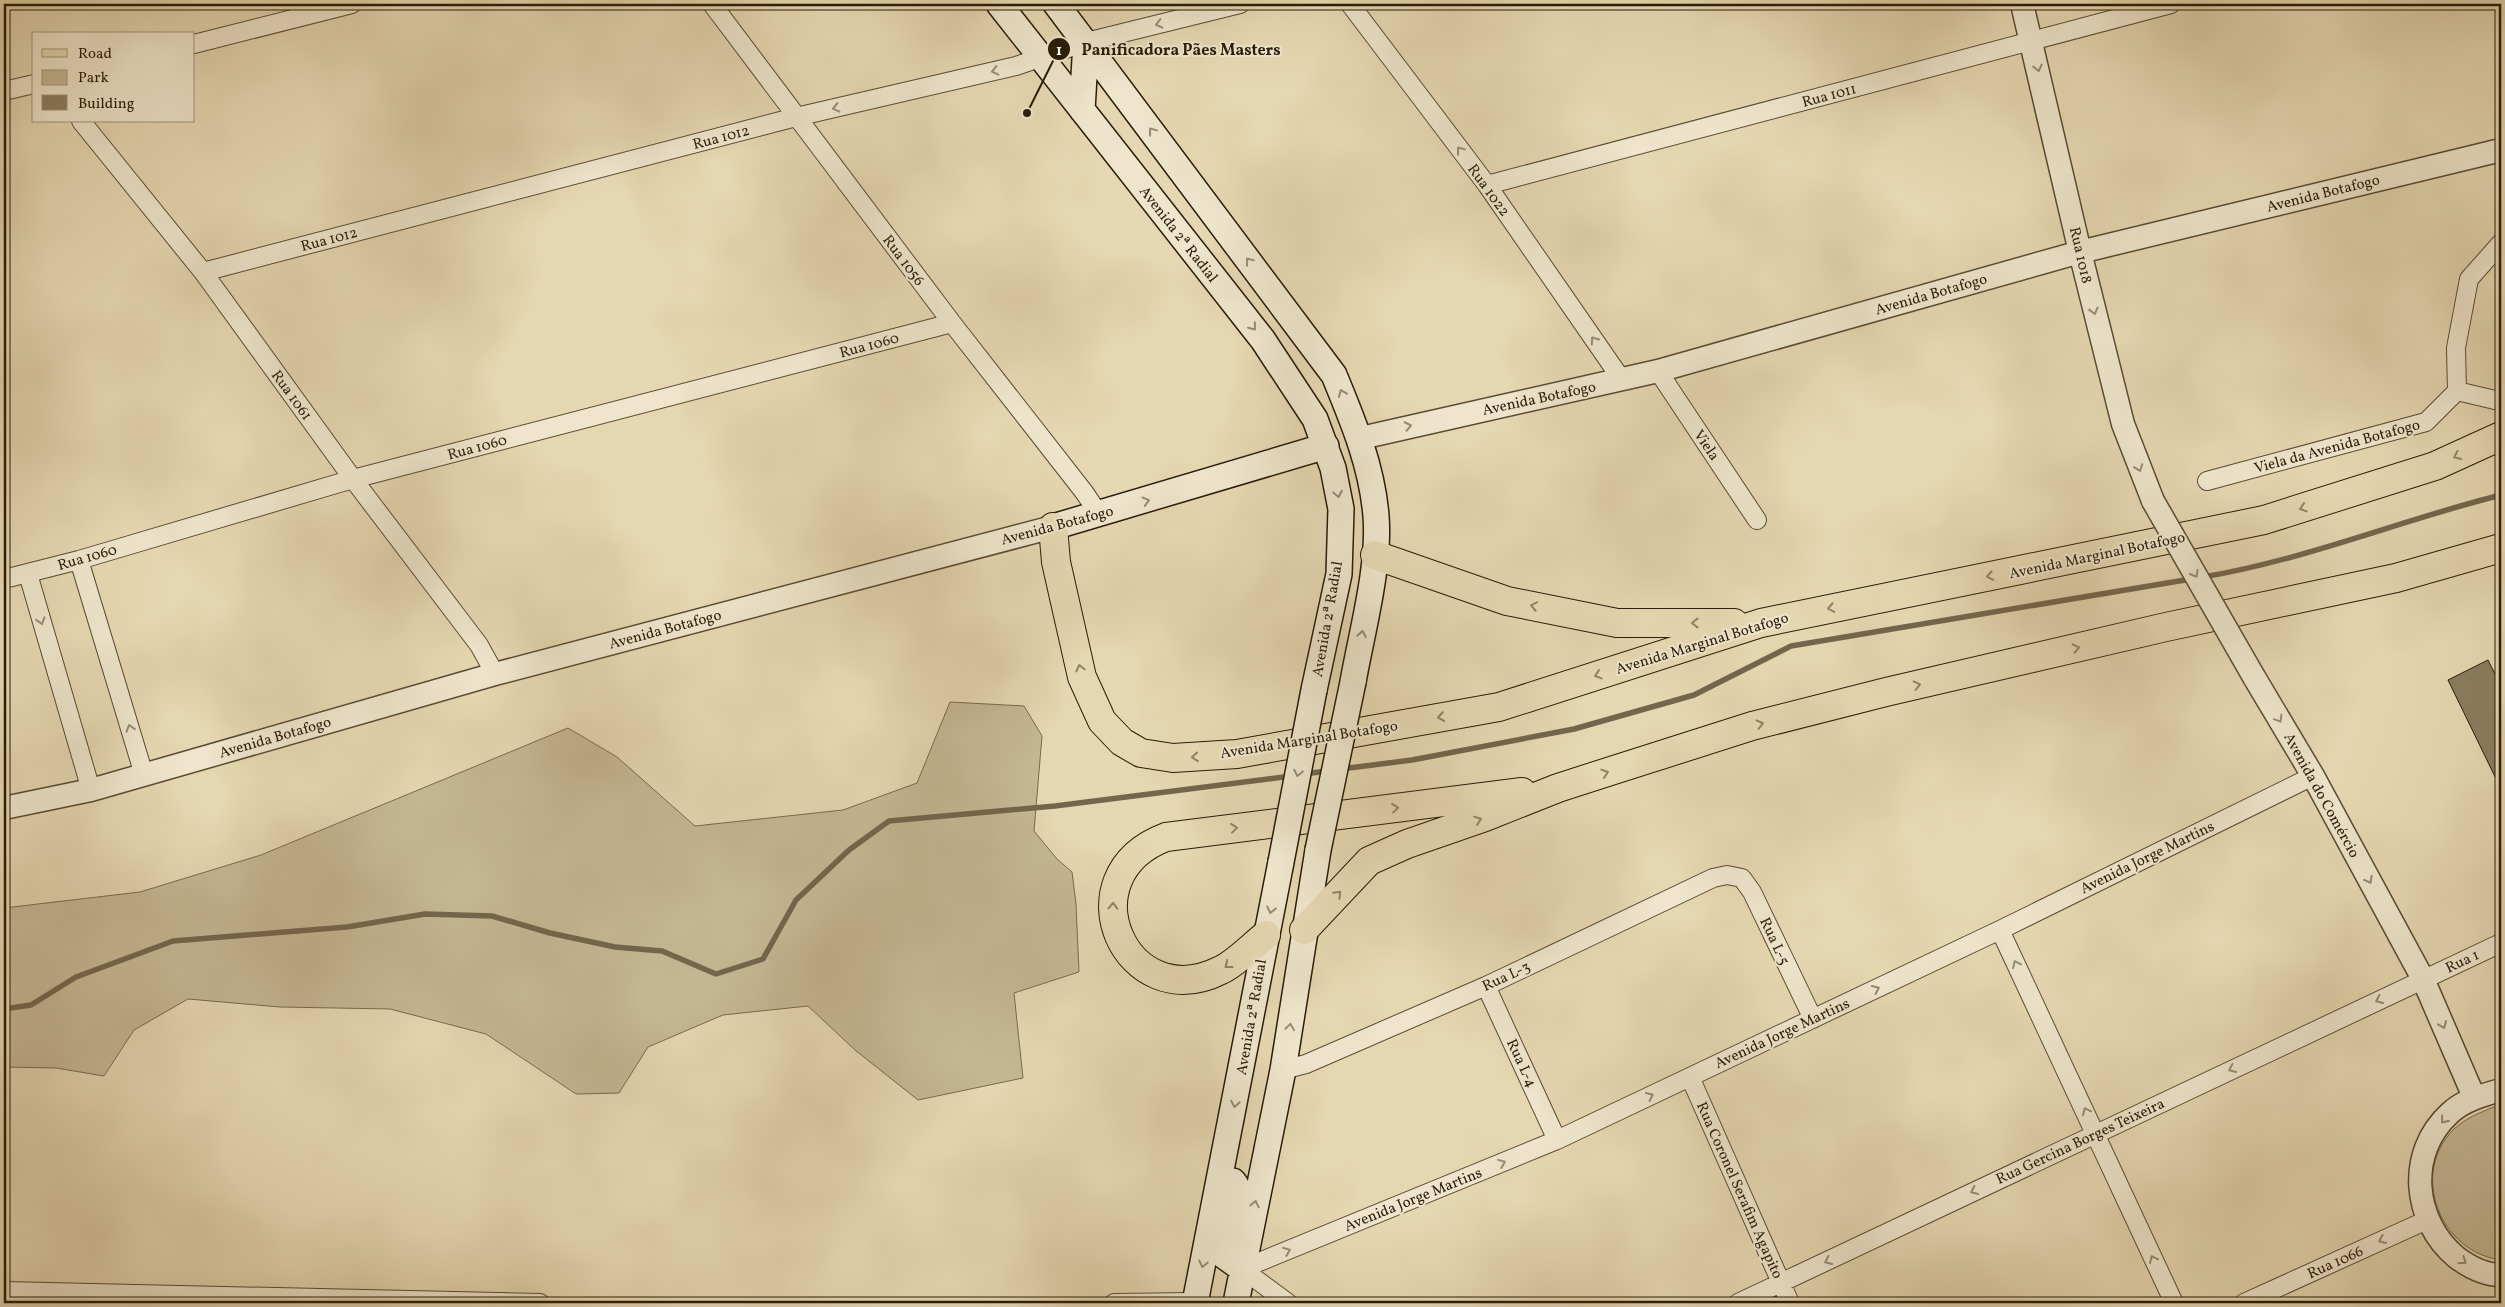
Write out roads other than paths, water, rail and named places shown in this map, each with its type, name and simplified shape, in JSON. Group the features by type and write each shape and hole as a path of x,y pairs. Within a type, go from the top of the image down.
{"main road":[{"name":"Avenida 2ª Radial","path":"999,4 1263,340 1315,420 1326,446 1341,510 1339,574 1314,690 1266,935 1224,1166 1195,1302"},
{"path":"1056,4 1334,375 1360,438 1376,516 1375,555 1354,682 1318,850 1283,1070 1236,1303"},
{"path":"1082,110 1086,42"},
{"name":"Avenida Marginal Botafogo","path":"1053,527 1056,562 1082,677 1102,721 1122,742 1141,753 1173,758 1237,754 1498,707 1761,622 2264,520 2436,466 2501,436"},
{"name":"Avenida Botafogo","path":"1053,527 1326,446"},
{"path":"1304,930 1369,862 1407,844 1485,818 1558,788 1781,719 2166,627 2396,578 2501,548"},
{"path":"1375,555 1507,601 1617,623 1761,622"},
{"path":"1266,935 1222,970 1186,981 1152,973 1128,953 1114,926 1112,911 1117,882 1123,869 1136,854 1153,842 1166,836 1558,788"},
{"path":"1224,1166 1236,1185 1224,1256 1242,1269"}],"street":[{"path":"195,44 352,4"},
{"name":"Rua 1056","path":"712,4 952,323 1084,492 1099,514"},
{"name":"Rua 1012","path":"203,272 796,117 1016,66 1086,42 1240,4"},
{"name":"Rua 1022","path":"1350,4 1486,185 1622,380"},
{"name":"Rua 1018","path":"2022,4 2080,252 2123,424 2153,501"},
{"name":"Rua 1011","path":"1486,185 2171,4"},
{"path":"4,91 32,84"},
{"name":"Rua 1061","path":"82,122 203,272 353,479 479,645 495,674"},
{"name":"Avenida Botafogo","path":"1360,438 1658,371 2080,252 2501,150"},
{"path":"2501,243 2469,278 2456,348 2457,391 2494,400 2501,399"},
{"name":"Rua 1060","path":"4,579 79,560 353,479 952,323"},
{"name":"Viela","path":"1658,371 1757,520"},
{"name":"Viela da Avenida Botafogo","path":"2206,481 2426,422 2457,391"},
{"name":"Avenida do Comércio","path":"2153,501 2254,678 2313,776 2423,979 2474,1098"},
{"name":"Avenida Botafogo","path":"4,808 91,790 495,674 1053,527"},
{"path":"79,560 144,775"},
{"path":"28,574 91,790"},
{"name":"Avenida Jorge Martins","path":"1242,1269 1557,1140 2000,930 2313,776"},
{"name":"Rua L-3","path":"1283,1070 1306,1064 1486,986 1713,878 1726,875"},
{"name":"Rua L-5","path":"1726,875 1742,878 1752,892 1813,1019"},
{"path":"2000,930 2174,1303"},
{"name":"Rua 1","path":"2423,979 2501,942"},
{"name":"Rua Gercina Borges Teixeira","path":"1738,1303 2423,979"},
{"name":"Rua L-4","path":"1486,986 1557,1140"},
{"name":"Rua Coronel Serafim Agapito","path":"1690,1077 1790,1303"},
{"path":"2501,1090 2474,1098 2450,1113 2431,1136 2421,1163 2419,1192 2427,1220 2443,1246 2466,1264 2494,1275 2501,1275"},
{"name":"Rua 1066","path":"2244,1303 2427,1220"},
{"path":"1242,1269 1288,1303"},
{"path":"4,1291 373,1302 540,1303"},
{"path":"1114,1303 1195,1302"}],"waterway":[{"path":"2203,577 2279,561 2501,495"},
{"path":"1341,769 1412,760 1574,729 1694,695 1791,646 2191,579"},
{"path":"1304,774 1327,771"},
{"path":"4,1009 31,1005 76,977 173,941 347,927 425,914 492,916 550,933 615,947 662,951 716,974 763,959 796,900 849,850 889,821 1055,806 1292,776"}],"place":[{"name":"Panificadora Pães Masters","path":"1027,113"}]}
